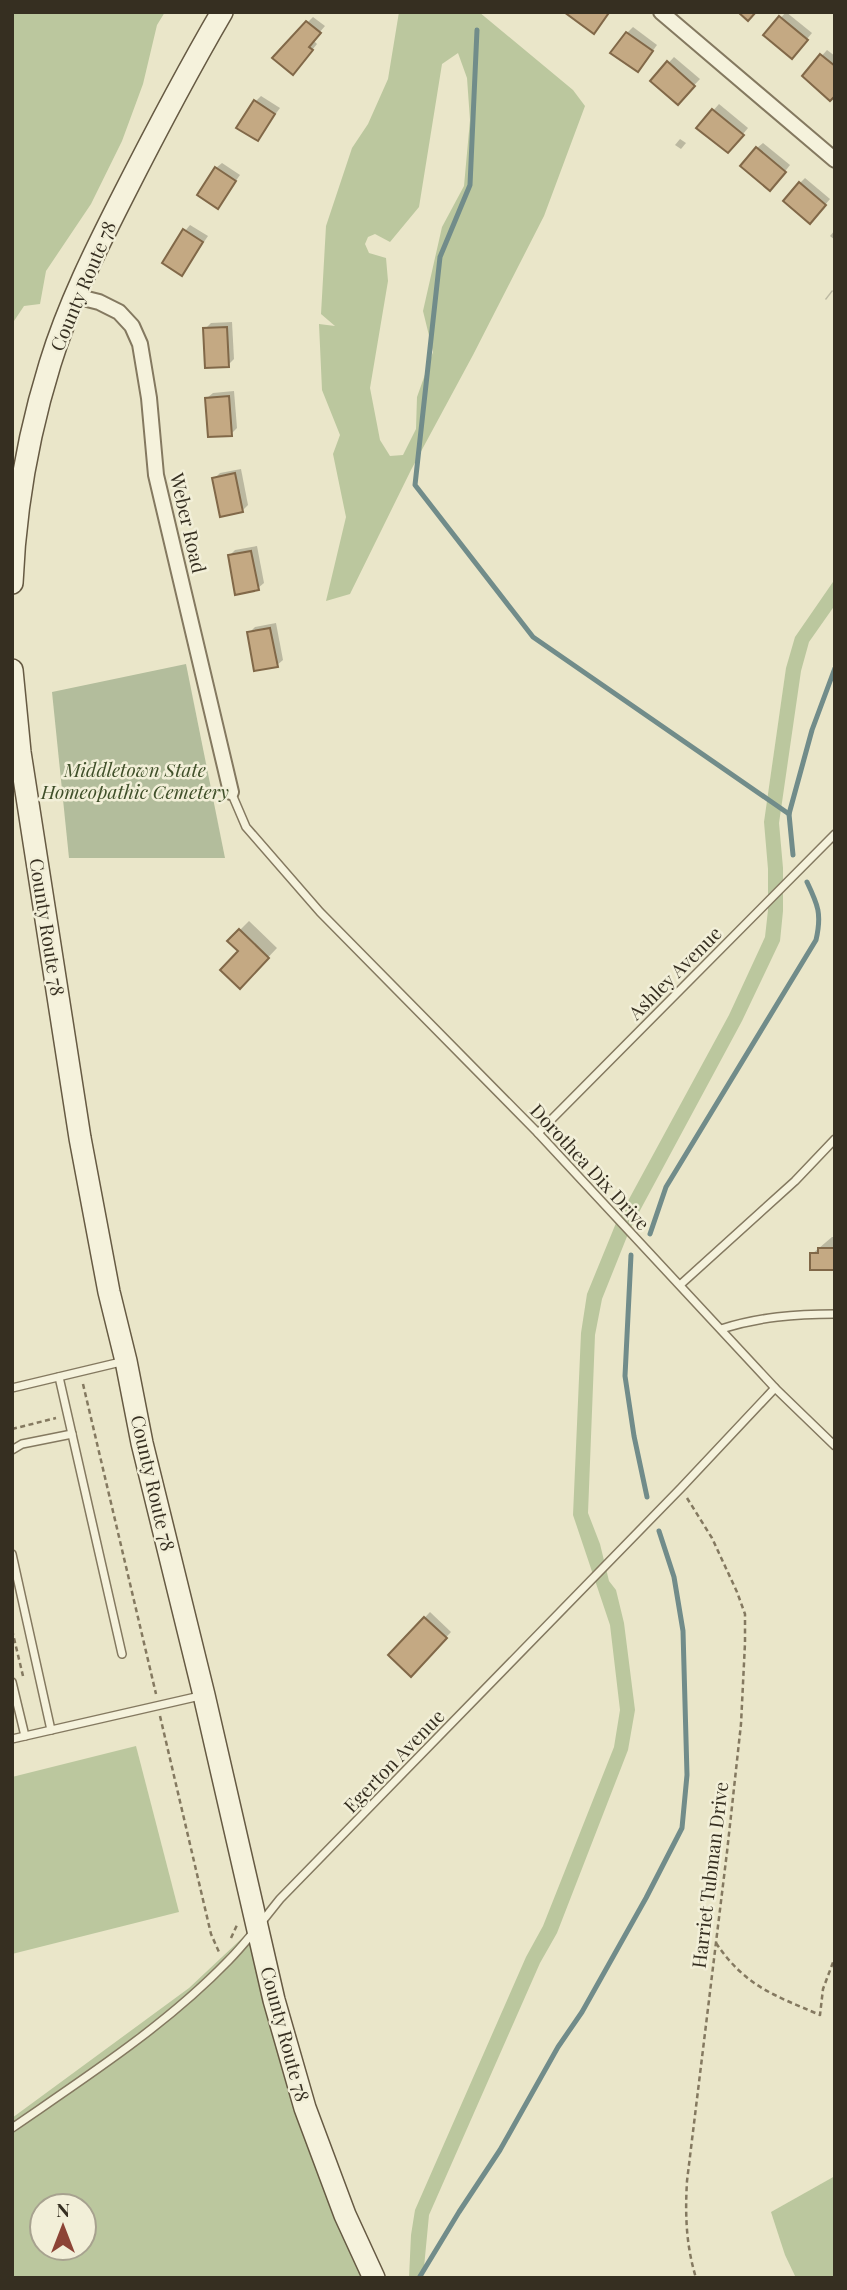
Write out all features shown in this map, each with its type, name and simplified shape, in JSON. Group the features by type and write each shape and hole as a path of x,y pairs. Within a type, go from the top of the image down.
{"street":[{"name":"County Route 78","path":"12,583 13,543 28,448 50,364 75,296 95,250 175,94 222,12"},
{"path":"660,12 835,160"},
{"name":"Weber Road","path":"75,296 99,302 119,312 132,326 140,344 149,398 156,475 231,792"},
{"name":"County Route 78","path":"12,670 20,752 78,1124 109,1292 142,1443 204,1695 274,2000 305,2108 345,2214 374,2278"}],"lane":[{"name":"Dorothea Dix Drive","path":"231,792 247,827 320,912 538,1133 775,1388 835,1446"},
{"name":"Ashley Avenue","path":"538,1133 835,834"},
{"path":"680,1284 795,1181 835,1139"},
{"path":"721,1329 783,1315 835,1314"},
{"path":"12,1388 126,1361"},
{"path":"59,1377 122,1654"},
{"name":"Egerton Avenue","path":"12,2128 96,2071 175,2010 229,1961 255,1917 280,1899 775,1388"},
{"path":"12,1450 22,1444 72,1434"},
{"path":"12,1554 51,1730"},
{"path":"12,1682 25,1736"},
{"path":"12,1739 204,1695"}],"path":[{"path":"82,1381 156,1697"},
{"path":"12,1429 56,1418"},
{"name":"Harriet Tubman Drive","path":"681,1488 712,1538 745,1614 741,1724 685,2212 687,2243 696,2278"},
{"path":"12,1630 24,1680"},
{"path":"160,1716 211,1934 219,1952 212,1960"},
{"path":"228,1943 236,1927 255,1917"},
{"path":"716,1943 736,1969 763,1990 820,2015 823,1989 835,1957"}],"green space":[{"path":"12,12 165,12 157,25 143,84 122,141 91,204 46,271 40,304 24,306 12,324"},
{"path":"399,12 479,12 573,90 585,106 544,216 411,470 350,594 326,601 346,517 333,454 340,435 322,390 319,324 335,326 321,314 326,226 352,148 368,124 388,79","holes":["458,53 467,78 470,120 464,186 442,227 423,311 433,352 417,397 416,429 403,455 390,456 380,440 370,388 388,281 386,258 369,253 365,244 368,237 375,234 390,242 419,207 442,64"]},
{"path":"835,579 835,605 809,642 801,671 779,823 783,868 780,941 742,1021 630,1229 602,1299 595,1335 588,1513 600,1544 609,1581 616,1590 624,1623 635,1710 628,1750 557,1933 540,1963 429,2215 423,2278 409,2278 415,2210 526,1957 543,1926 614,1747 620,1710 610,1625 573,1515 581,1333 587,1294 616,1223 729,1015 765,937 768,869 764,822 786,668 795,637"},
{"name":"Middletown State Homeopathic Cemetery","path":"186,664 225,858 69,858 52,692"},
{"path":"136,1746 179,1912 12,1954 12,1777"},
{"path":"255,1926 290,2077 375,2278 12,2278 12,2118 189,1988"},
{"path":"835,2176 835,2278 796,2278 785,2255 771,2212"}],"building":[{"path":"564,12 606,12 608,14 594,34"},
{"path":"738,12 756,12 748,21"},
{"path":"779,16 808,40 792,59 763,35"},
{"path":"306,21 321,33 309,47 313,50 293,75 272,58"},
{"path":"626,32 653,51 638,72 610,53"},
{"path":"820,54 835,66 835,96 830,101 802,76"},
{"path":"667,61 695,86 678,105 650,81"},
{"path":"254,100 275,114 258,141 236,128"},
{"path":"712,109 744,135 728,153 696,128"},
{"path":"756,147 786,172 770,191 740,166"},
{"path":"215,167 236,181 218,209 197,195"},
{"path":"799,182 826,205 810,224 783,201"},
{"path":"183,229 203,242 182,276 162,263"},
{"path":"227,327 229,367 205,368 203,328"},
{"path":"229,396 232,436 208,437 205,398"},
{"path":"235,473 243,512 220,517 212,478"},
{"path":"251,551 259,590 235,595 228,555"},
{"path":"270,628 278,667 254,671 247,632"},
{"path":"239,929 269,958 240,989 220,970 238,951 227,941"},
{"path":"818,1248 835,1248 835,1270 810,1270 810,1253 818,1253"},
{"path":"424,1617 447,1638 411,1677 388,1655"}],"waterway":[{"path":"477,30 470,185 440,257 415,485 533,637 789,814"},
{"path":"793,855 789,814 812,730 835,668"},
{"path":"650,1234 666,1187 816,940 818,910 807,882"},
{"path":"631,1255 625,1376 647,1497"},
{"path":"419,2278 500,2150 558,2047 582,2012 682,1828 687,1775 683,1631 674,1577 659,1531"}]}
